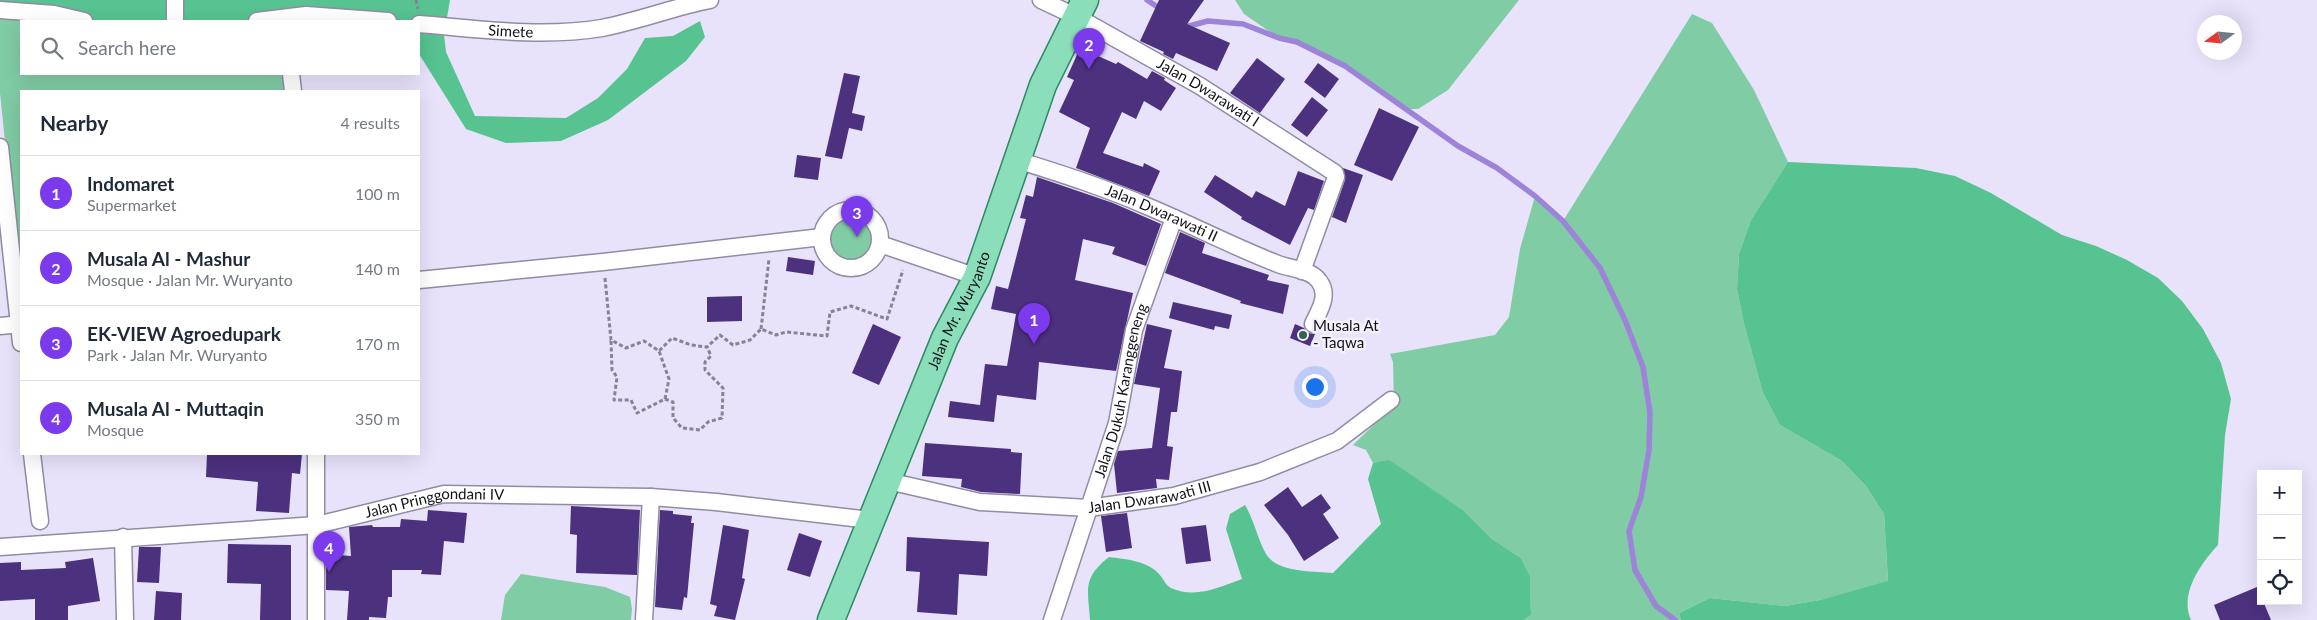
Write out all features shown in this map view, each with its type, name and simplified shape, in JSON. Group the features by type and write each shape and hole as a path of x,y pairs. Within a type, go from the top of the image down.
{"main road":[{"name":"Jalan Mr. Wuryanto","path":"831,620 945,338 977,277 1043,84 1081,8"}],"street":[{"path":"175,0 175,20"},
{"name":"Simete","path":"420,24 532,33 603,28 650,7 710,0"},
{"name":"Jalan Dwarawati I","path":"1041,0 1081,8 1335,174 1336,177 1302,271"},
{"path":"0,10 54,14 80,20"},
{"path":"265,20 306,15 374,20"},
{"path":"291,75 293,90"},
{"path":"0,147 20,324 0,326"},
{"name":"Jalan Dwarawati II","path":"1017,160 1078,179 1174,218 1279,265 1302,271"},
{"path":"855,209 864,212 878,225 880,244 875,256 866,264 854,268 842,267 831,260 824,250 822,237 829,219 836,213 855,209"},
{"name":"Jalan Dukuh Karanggeneng","path":"1052,620 1117,423 1134,330 1174,218"},
{"path":"420,280 603,262 822,237"},
{"path":"880,244 977,277"},
{"path":"1302,271 1318,280 1323,289 1323,301 1313,324"},
{"name":"Jalan Dwarawati III","path":"888,481 980,502 1090,508 1174,496 1260,472 1337,441 1391,400"},
{"path":"32,455 40,521"},
{"path":"316,455 316,620"},
{"name":"Jalan Pringgondani IV","path":"0,546 317,525 444,494 651,497 716,502 870,520"},
{"path":"644,620 651,497"},
{"path":"123,537 125,620"}],"path":[{"path":"658,351 672,338 691,346 707,347 720,335 733,345 750,340 761,329 771,243"},
{"path":"761,329 776,335 786,332 827,336 830,312 851,306 887,319 908,254"},
{"path":"603,262 612,370 617,378 614,400 631,400 637,412 665,399 674,402 673,418 682,428 700,430 708,422 722,418 723,388 706,370 705,362 710,356 707,347"},
{"path":"611,340 626,348 644,341 658,351 669,379 665,399"}],"green space":[{"path":"0,0 450,0 444,35 446,52 475,116 566,118 598,98 627,69 645,38 673,36 700,21 705,37 686,61 608,120 561,141 506,143 466,129 420,56 420,20 20,20 8,17 0,18"},
{"path":"1235,0 1519,0 1448,90 1418,109 1408,109 1345,66 1297,42 1279,38 1244,14"},
{"path":"1692,14 1712,23 1754,90 1788,162 1751,220 1739,254 1737,289 1744,324 1763,393 1780,425 1842,461 1866,486 1884,514 1888,582 1820,600 1785,606 1710,598 1679,613 1681,620 1524,620 1531,615 1530,578 1521,558 1492,539 1463,510 1389,461 1373,463 1366,450 1353,445 1394,405 1393,362 1390,354 1495,335 1509,317 1520,249 1535,196 1563,221"},
{"path":"8,17 20,20 20,75 285,75 286,90 20,90 20,287 0,93 0,18"},
{"path":"1788,162 1916,168 1955,176 1991,193 2062,235 2096,246 2127,260 2158,278 2182,301 2203,329 2221,363 2231,399 2225,435 2218,545 2199,570 2190,590 2188,610 2191,620 1681,620 1679,613 1710,598 1785,606 1820,600 1888,581 1884,514 1866,486 1842,461 1780,425 1763,393 1744,324 1737,289 1739,254 1751,220"},
{"path":"851,215 864,219 870,225 874,238 870,251 864,257 851,261 838,257 832,251 828,238 832,225 838,219"},
{"path":"1389,460 1463,510 1492,539 1521,558 1530,577 1531,615 1524,620 1090,620 1088,592 1091,578 1094,571 1109,557 1143,563 1159,574 1169,587 1180,591 1207,591 1242,579 1226,529 1230,514 1245,505 1262,546 1270,559 1277,564 1295,570 1333,573 1381,524 1368,479 1373,463"},
{"path":"521,574 605,587 630,597 631,620 501,620 505,595"}],"building":[{"path":"1159,0 1204,0 1187,24 1230,43 1217,71 1176,53 1173,59 1163,54 1164,52 1140,41"},
{"path":"1080,48 1116,64 1118,62 1147,79 1152,71 1165,78 1164,80 1176,88 1161,111 1144,101 1136,119 1122,112 1103,153 1143,167 1144,163 1160,171 1149,196 1076,168 1090,128 1059,112 1074,80 1067,77"},
{"path":"1257,58 1285,79 1260,113 1230,93"},
{"path":"1318,63 1339,79 1325,98 1304,82"},
{"path":"844,73 860,76 852,113 865,116 862,131 849,128 842,159 825,156"},
{"path":"1312,97 1328,110 1307,137 1291,125"},
{"path":"1379,108 1419,127 1392,181 1354,165"},
{"path":"797,155 821,158 818,180 794,177"},
{"path":"1343,168 1363,175 1346,223 1332,217 1345,180"},
{"path":"1298,171 1324,181 1314,210 1308,208 1290,245 1241,219 1242,217 1204,192 1215,175 1252,198 1256,191 1285,206"},
{"path":"1037,177 1113,203 1161,224 1146,266 1112,254 1115,247 1083,239 1075,280 1133,293 1116,371 1039,362 1036,400 997,395 994,422 948,417 950,401 980,405 985,364 1007,366 1016,314 991,309 996,286 1008,289 1026,219 1020,218 1026,195 1033,197"},
{"path":"1180,232 1205,243 1202,253 1269,275 1267,280 1289,285 1283,314 1240,303 1241,301 1165,273"},
{"path":"788,257 815,261 813,275 786,271"},
{"path":"742,296 742,321 707,322 707,297"},
{"path":"1173,302 1232,315 1229,329 1215,326 1214,330 1169,318"},
{"path":"873,324 901,337 879,385 852,373"},
{"path":"1147,324 1172,330 1164,368 1182,371 1177,412 1171,412 1167,446 1173,447 1169,480 1156,479 1157,488 1117,493 1114,464 1118,451 1152,448 1160,388 1134,384"},
{"name":"Musala At - Taqwa","path":"1295,324 1304,328 1308,333 1315,334 1310,346 1290,338"},
{"path":"925,443 1011,449 1011,452 1022,453 1020,494 981,492 961,487 962,479 922,476"},
{"path":"207,455 302,455 300,474 292,473 289,513 256,511 258,482 206,477"},
{"path":"1288,487 1302,507 1321,494 1331,508 1323,514 1339,538 1304,561 1288,535 1264,505"},
{"path":"571,506 640,510 637,575 576,573 577,535 570,534"},
{"path":"428,510 467,513 464,543 444,541 441,575 421,574 422,570 392,570 392,597 388,597 386,618 369,617 369,620 347,620 349,591 326,590 326,554 351,556 349,527 372,525 373,527 400,527 401,519 427,521"},
{"path":"660,510 673,511 673,514 692,516 691,523 694,523 687,598 684,597 682,610 655,607"},
{"path":"1127,513 1132,548 1106,552 1101,516"},
{"path":"723,525 749,530 742,578 745,579 735,620 714,616 717,606 710,604"},
{"path":"1206,525 1211,561 1186,564 1181,528"},
{"path":"799,533 822,541 810,577 787,570"},
{"path":"907,537 989,542 987,576 959,574 957,615 917,612 920,572 906,571"},
{"path":"228,544 291,545 291,620 260,620 261,584 227,583"},
{"path":"139,547 161,547 159,583 137,582"},
{"path":"93,558 100,601 68,606 68,620 35,620 35,599 0,601 0,563 21,562 21,570 66,568 65,562"},
{"path":"2257,587 2257,605 2265,605 2271,620 2220,620 2214,605"},
{"path":"156,591 182,593 181,620 154,620"}],"waterway":[{"path":"1147,0 1162,10"},
{"path":"1184,24 1189,26 1208,21 1243,24 1279,38 1297,42 1345,66 1458,146 1497,168 1535,196 1563,221 1600,268 1625,320 1643,367 1650,413 1649,450 1641,497 1629,531 1635,570 1656,606 1675,620"}],"place":[{"name":"Musala Al - Mashur","path":"1089,69"},
{"name":"EK-VIEW Agroedupark","path":"857,237"},
{"name":"Musala At - Taqwa","path":"1303,335"},
{"name":"Indomaret","path":"1034,344"},
{"name":"Musala Al - Muttaqin","path":"329,572"}]}
